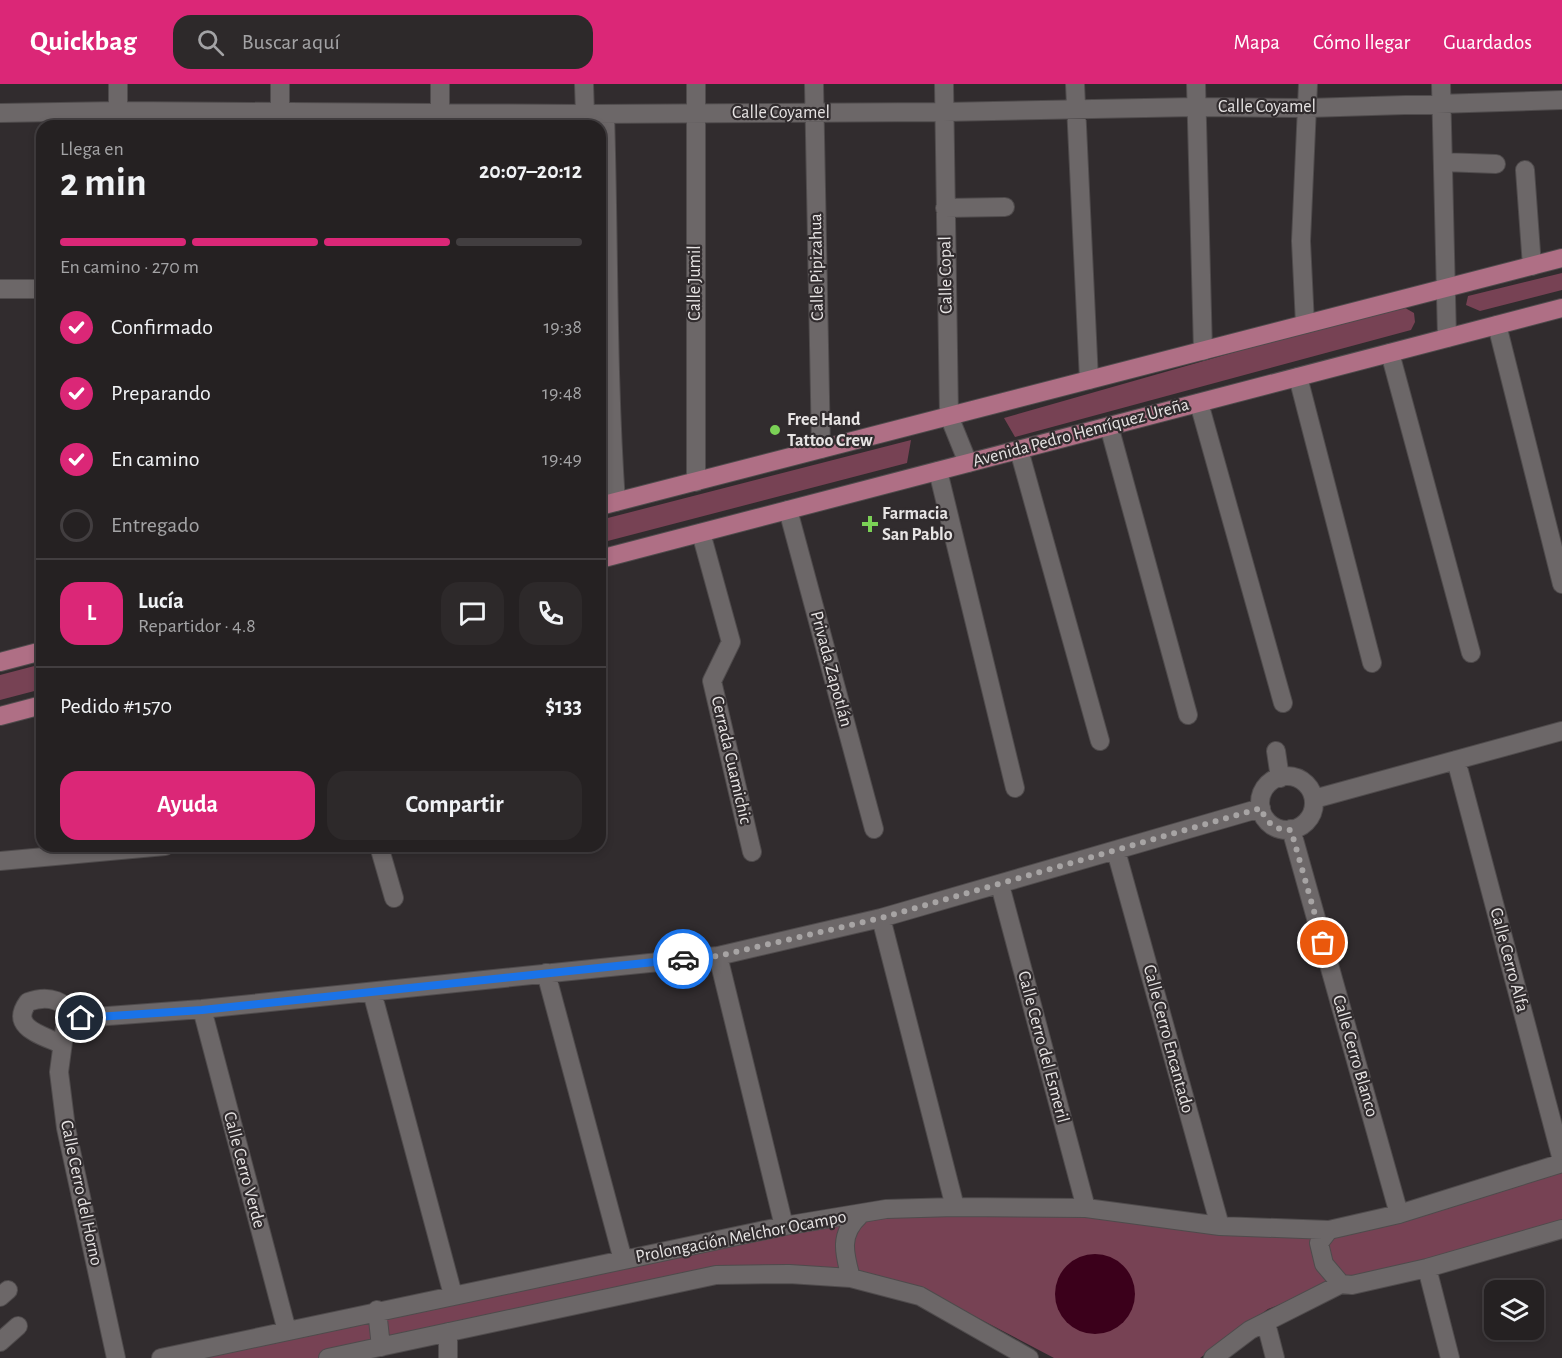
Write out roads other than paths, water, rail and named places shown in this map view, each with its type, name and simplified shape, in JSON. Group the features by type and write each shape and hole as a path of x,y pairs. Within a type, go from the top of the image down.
{"main road":[{"path":"608,504 1562,258"},
{"name":"Avenida Pedro Henríquez Ureña","path":"606,557 1562,308"},
{"path":"0,662 36,653"},
{"path":"0,716 36,707"}],"street":[{"path":"118,84 118,118"},
{"path":"280,84 280,119"},
{"path":"440,84 440,120"},
{"path":"584,84 585,114"},
{"name":"Calle Jumil","path":"696,84 696,482"},
{"name":"Calle Pipizahua","path":"814,84 821,449"},
{"name":"Calle Copal","path":"944,84 949,416 968,463"},
{"path":"1074,84 1089,380"},
{"path":"1196,84 1203,351"},
{"path":"1305,324 1301,241 1308,84"},
{"path":"1441,84 1444,289 1447,338"},
{"name":"Calle Coyamel","path":"0,113 118,118 440,120 585,114 944,112 1197,107 1308,108 1562,100"},
{"path":"605,114 605,120"},
{"path":"606,141 610,251 608,504"},
{"path":"1443,162 1496,164"},
{"path":"1525,170 1532,266"},
{"path":"945,208 1005,207"},
{"path":"0,289 36,289"},
{"path":"1497,325 1562,584"},
{"path":"1389,353 1471,653"},
{"path":"1298,377 1372,663"},
{"path":"1199,403 1283,703"},
{"path":"1109,426 1188,715"},
{"path":"1019,450 1100,741"},
{"path":"938,471 1015,788"},
{"name":"Privada Zapotlán","path":"788,510 874,829"},
{"name":"Cerrada Cuamichic","path":"701,533 731,642 712,681 752,852"},
{"path":"1314,799 1562,731"},
{"path":"1276,751 1280,778"},
{"name":"Calle Cerro Alfa","path":"1456,760 1562,1161"},
{"path":"1293,777 1302,781 1314,799 1310,817 1300,827 1291,830 1274,826 1264,816 1261,808 1264,789 1280,778 1293,777"},
{"path":"81,1018 62,1002 50,997 28,1002 22,1011 22,1020 28,1029 63,1036 81,1018 202,1010 718,956 881,918 1261,808"},
{"name":"Calle Cerro Blanco","path":"1291,830 1399,1214"},
{"name":"Calle Cerro Encantado","path":"1116,851 1220,1226"},
{"path":"0,861 79,852"},
{"path":"381,852 394,898"},
{"name":"Calle Cerro del Esmeril","path":"1000,885 1086,1208"},
{"path":"881,918 955,1207"},
{"path":"718,956 784,1226"},
{"path":"546,973 623,1260"},
{"path":"372,992 453,1295"},
{"name":"Calle Cerro Verde","path":"202,1010 287,1331"},
{"name":"Calle Cerro del Horno","path":"63,1036 59,1072 66,1128 116,1358"},
{"name":"Prolongación Melchor Ocampo","path":"161,1358 377,1310 784,1226 886,1209 1086,1208 1220,1226 1329,1230 1399,1214 1562,1161"},
{"path":"851,1278 845,1257 844,1239 850,1224 860,1215"},
{"path":"1214,1358 1250,1330 1341,1284 1352,1285 1427,1268 1562,1229"},
{"path":"1329,1230 1319,1243 1324,1264 1341,1284"},
{"path":"1427,1268 1450,1358"},
{"name":"Prolongación Melchor Ocampo","path":"328,1358 716,1275 789,1274 851,1278 920,1296 1029,1358"},
{"path":"377,1310 381,1347"},
{"path":"1266,1323 1275,1358"},
{"path":"0,1342 18,1326"},
{"path":"448,1332 448,1358"}],"place":[{"name":"Free Hand Tattoo Crew","path":"775,430"},
{"name":"Farmacia San Pablo","path":"870,524"}]}
